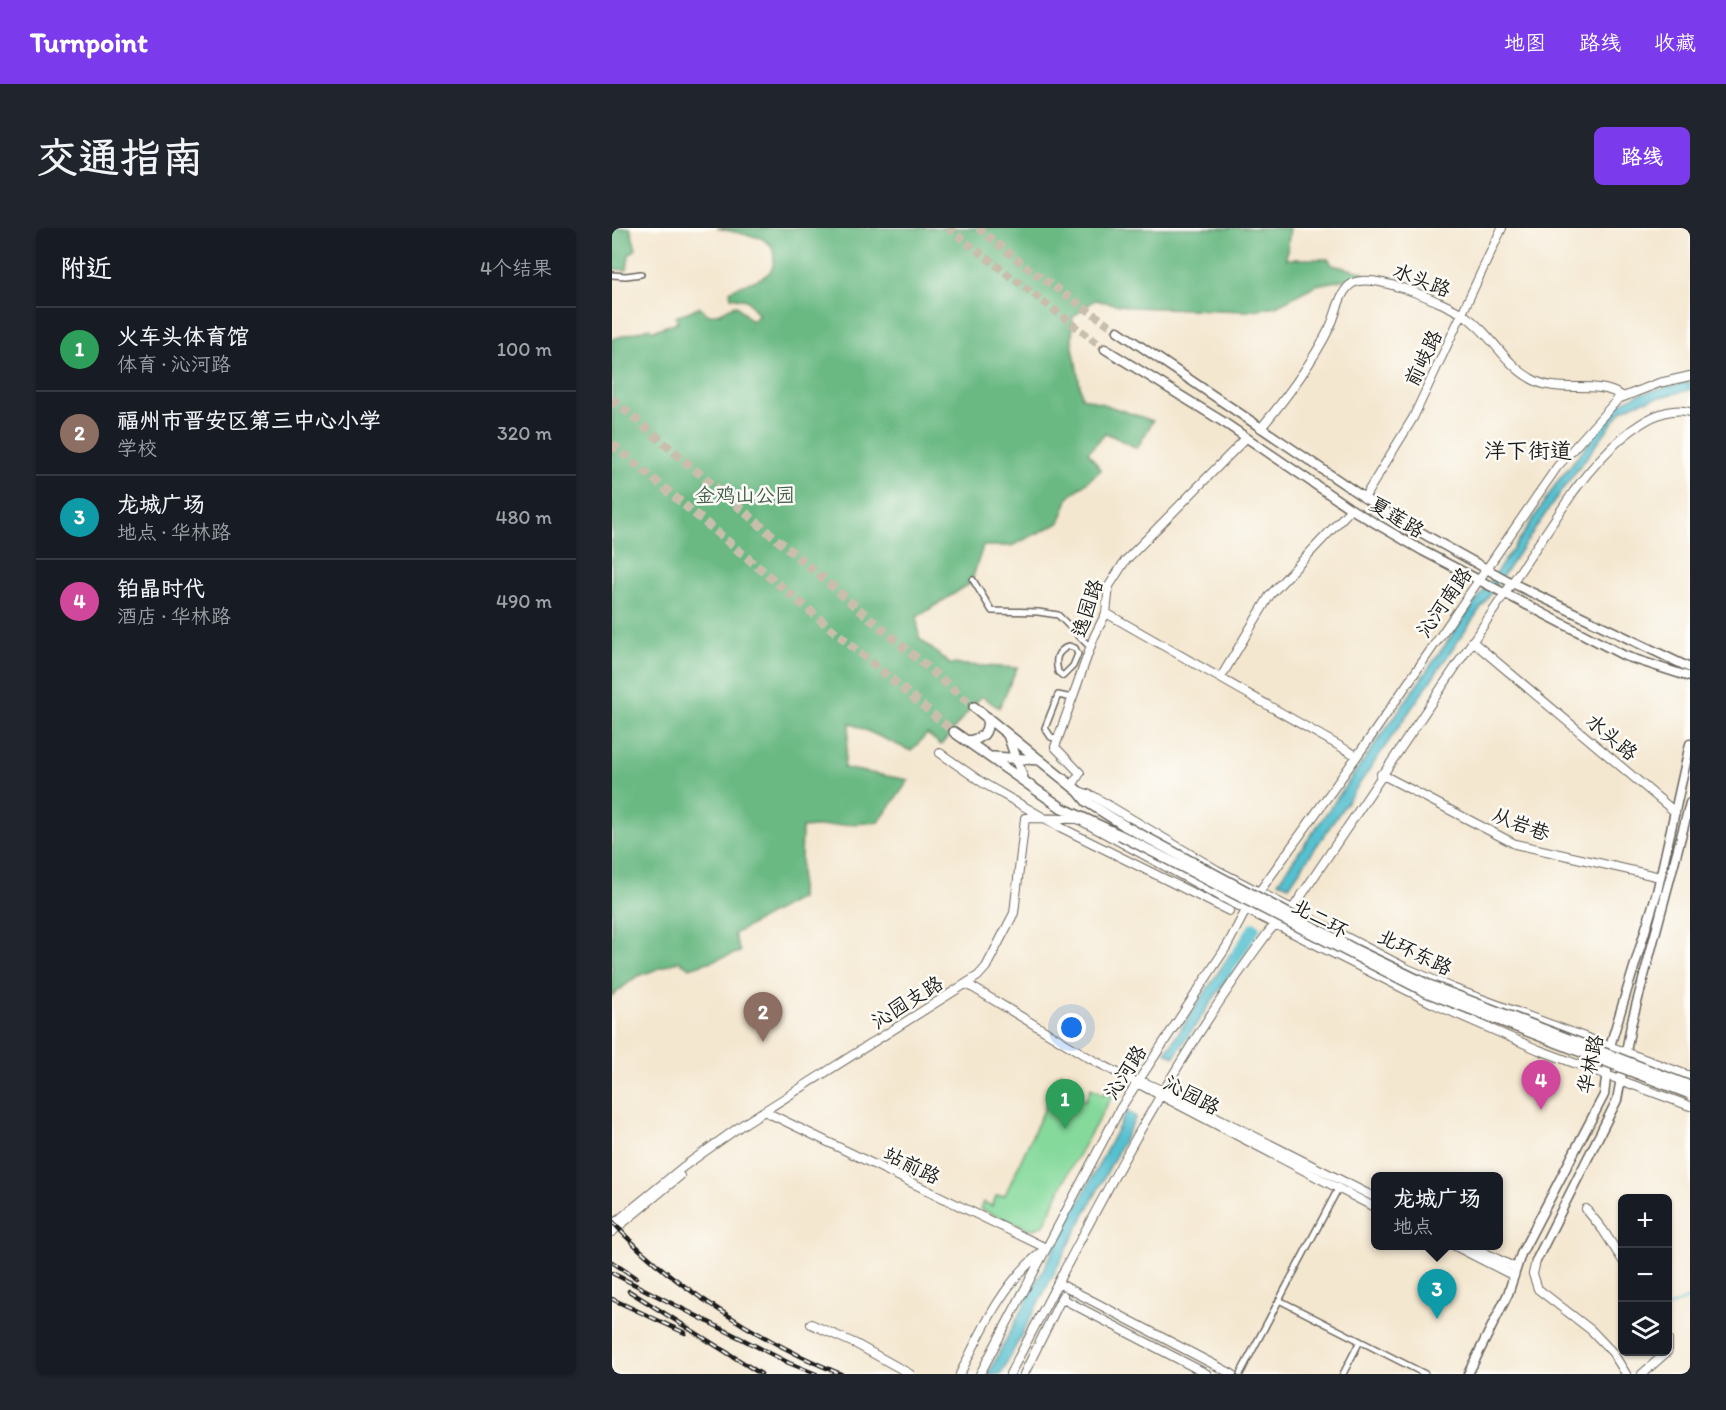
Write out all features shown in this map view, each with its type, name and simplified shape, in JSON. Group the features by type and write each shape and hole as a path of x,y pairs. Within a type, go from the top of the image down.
{"highway":[{"name":"北二环","path":"974,707 1075,788 1087,802 1123,830 1426,992 1690,1094"},
{"path":"967,741 982,737 986,732 987,717"},
{"name":"北二环","path":"954,732 1062,807 1123,830 1356,950 1429,985 1690,1086"},
{"path":"1007,733 1024,781"},
{"path":"990,757 1040,760"}],"main road":[{"name":"前岐路","path":"1364,498 1410,423 1502,228"},
{"name":"水头路","path":"1261,428 1304,371 1326,336 1345,290 1365,279 1380,281 1463,314 1520,371 1539,383 1559,387 1609,389 1622,396"},
{"name":"夏莲路","path":"1118,331 1364,498 1486,570 1690,668"},
{"name":"夏莲路","path":"1105,349 1246,438 1351,509 1478,580 1626,656 1690,677"},
{"name":"沁河南路","path":"1260,892 1557,467 1622,396 1659,383 1690,376"},
{"path":"1293,909 1381,774 1586,475 1604,453 1630,433 1663,413 1679,410 1690,412"},
{"name":"逸园路","path":"1058,739 1106,613 1109,586 1125,561 1246,438"},
{"path":"1221,677 1270,595 1351,509"},
{"path":"1106,613 1357,756"},
{"name":"水头路","path":"1472,641 1676,812"},
{"path":"1058,739 1055,747 1080,773 1075,788"},
{"name":"华林路","path":"1468,1374 1508,1294 1526,1244 1604,1095 1610,1046 1660,877 1690,744"},
{"path":"940,753 983,783 1044,818 1229,911"},
{"name":"从岩巷","path":"1381,774 1515,844 1660,877"},
{"name":"北环东路","path":"1075,788 1093,796 1217,870 1426,977 1690,1076"},
{"name":"华林路","path":"1536,1261 1617,1100 1625,1051 1690,804"},
{"path":"1062,807 1094,830 1246,910 1434,1004 1606,1075 1690,1106"},
{"name":"沁园支路","path":"612,1225 712,1147 967,984 986,967 1014,913 1025,818 1044,818"},
{"path":"1044,818 1078,819"},
{"path":"1088,840 1094,830"},
{"path":"1170,881 1174,872"},
{"name":"沁河路","path":"980,1374 1120,1109 1227,946 1246,910 1260,892"},
{"name":"沁河路","path":"1010,1374 1118,1167 1160,1093 1211,1014 1275,924 1293,909"},
{"name":"沁园路","path":"967,984 1078,1052 1341,1185 1371,1205"},
{"name":"站前路","path":"764,1112 1046,1248"},
{"name":"沁园支路","path":"612,1232 712,1147"},
{"path":"1341,1185 1371,1196"},
{"path":"1586,1209 1618,1253"},
{"path":"960,1374 995,1306 1026,1265 1046,1248"},
{"path":"1466,1250 1515,1272"},
{"path":"1479,1250 1515,1272"},
{"path":"1536,1261 1533,1274 1538,1289 1591,1330 1613,1353 1626,1374"},
{"path":"1058,1283 1232,1374"},
{"path":"1023,1374 1066,1287"},
{"path":"1061,1298 1207,1374"},
{"path":"811,1324 856,1344 910,1374"},
{"path":"1642,1374 1662,1356"}],"street":[{"path":"612,275 640,274"},
{"path":"973,580 992,611 1058,615 1091,648"},
{"path":"1068,646 1075,648 1077,660 1063,676 1058,672 1056,660 1058,654 1068,646"},
{"path":"1058,739 1052,737 1045,728 1058,695 1072,698"},
{"path":"1240,1374 1341,1185"},
{"path":"1279,1300 1425,1374"},
{"path":"1343,1374 1360,1341"}],"green space":[{"path":"612,228 630,228 636,249 629,255 627,270 612,269"},
{"name":"金鸡山公园","path":"717,228 1290,228 1286,259 1329,259 1332,265 1363,272 1362,276 1316,285 1276,306 1247,311 1130,307 1095,300 1073,317 1072,341 1082,397 1153,421 1137,448 1106,433 1088,452 1101,470 1069,497 1059,523 1011,546 983,546 971,583 917,617 919,638 950,664 1017,668 999,708 981,696 941,745 927,734 911,751 850,723 844,768 909,780 879,822 802,828 800,898 734,934 740,952 690,968 679,961 636,977 612,996 612,339 650,328 652,331 678,322 676,317 699,307 709,315 720,313 736,305 751,321 759,315 747,300 731,297 730,291 768,274 774,259 772,246 761,238"},
{"path":"1062,1072 1074,1095 1085,1101 1091,1088 1104,1095 1111,1083 1116,1089 1068,1173 1044,1225 1035,1229 1027,1228 980,1209 983,1202 992,1206 996,1196 1005,1195 1054,1088 1056,1076"}],"water":[{"path":"1689,382 1690,390 1640,402 1622,410 1562,490 1289,886 1278,882 1522,536 1558,481 1622,402 1639,394"},
{"path":"1231,953 1241,958 1174,1057 1166,1052"},
{"path":"1127,1111 1136,1117 1001,1374 988,1374"}],"waterway":[{"path":"1228,969 1254,928"},
{"path":"1672,1305 1690,1298"}],"tunnel":[{"path":"948,228 1105,349"},
{"path":"978,228 1030,270 1118,331"},
{"path":"612,399 974,707"},
{"path":"612,444 954,732"}],"railway":[{"path":"612,1221 659,1266 718,1309 781,1346 841,1374"},
{"path":"612,1262 636,1278"},
{"path":"612,1273 789,1363 816,1374"},
{"path":"629,1291 761,1374"},
{"path":"612,1299 685,1333"}],"place":[{"name":"福州市晋安区第三中心小学","path":"763,1042"},
{"name":"铂晶时代","path":"1541,1110"},
{"name":"火车头体育馆","path":"1065,1129"},
{"name":"龙城广场","path":"1437,1319"}],"district":[{"name":"洋下街道","path":"1528,450"}]}
